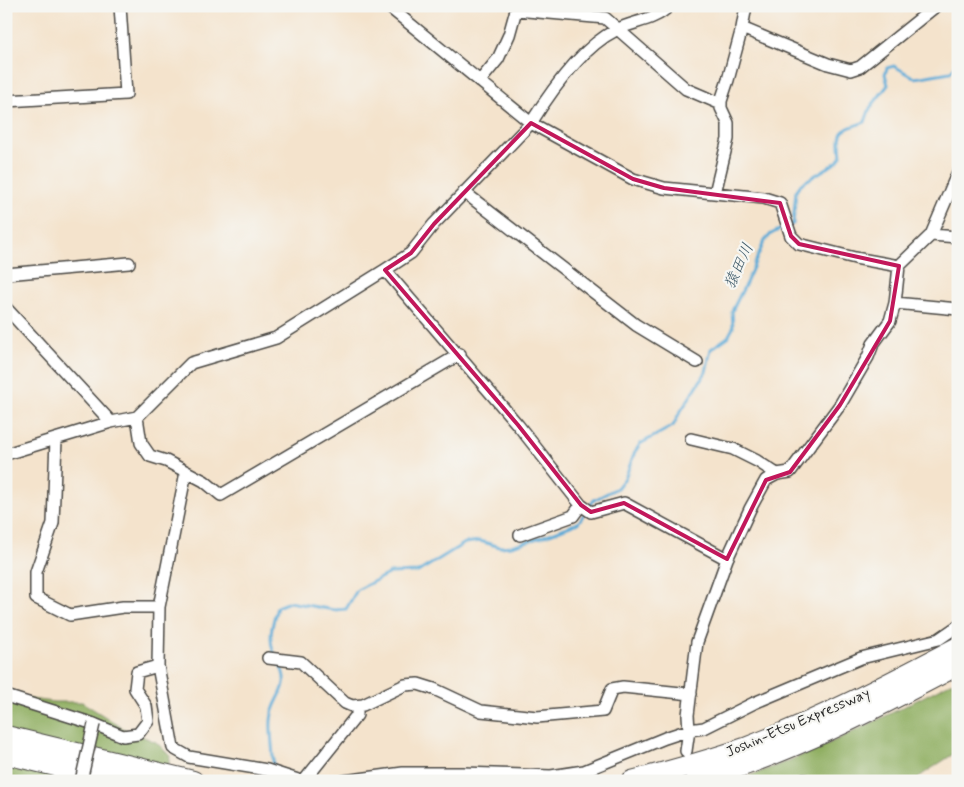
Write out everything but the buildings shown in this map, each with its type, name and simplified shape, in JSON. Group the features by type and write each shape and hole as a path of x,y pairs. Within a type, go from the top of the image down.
{"highway":[{"name":"Joshin-Etsu Expressway","path":"632,781 706,761 782,733 851,702 958,647"},
{"name":"Joshin-Etsu Expressway","path":"696,781 752,763 829,731 901,696 958,665"},
{"path":"6,736 193,781"},
{"path":"6,754 118,781"}],"street":[{"path":"6,101 126,94 120,6"},
{"path":"388,6 532,123 633,179 664,188 764,198 780,203 791,236 799,244 855,258 898,266"},
{"path":"6,454 56,440 70,433 137,417 190,362 276,338 411,253 434,224 532,123 541,108 586,52 617,29 655,17 669,6"},
{"path":"714,193 728,138 728,124 721,104 742,28 746,6"},
{"path":"742,28 828,64 851,70 860,67 936,6"},
{"path":"480,81 498,59 509,35 516,10 604,18 686,89 721,104"},
{"path":"686,751 689,730 688,715 697,642 727,559 750,509 766,480 776,474 790,472 840,405 868,357 873,344 890,321 895,303 898,266 931,235 958,172"},
{"path":"464,192 636,325 697,362"},
{"path":"931,235 958,237"},
{"path":"6,274 129,263"},
{"path":"385,270 460,354 581,505 591,512 624,503 727,559"},
{"path":"895,303 958,309"},
{"path":"6,308 111,422"},
{"path":"137,417 141,443 150,456 166,461 204,481 221,495 460,354"},
{"path":"691,439 733,449 776,474"},
{"path":"56,440 53,523 36,572 36,598 70,615 123,607 159,607"},
{"path":"186,472 159,607 158,666 173,748 189,757 267,770 302,781 357,715 357,706"},
{"path":"520,535 573,516 581,505"},
{"path":"344,781 403,774 464,777 551,776 584,771 665,738 689,730 704,728 754,704 861,658 939,639 958,626"},
{"path":"268,658 301,662 345,704 352,706 363,705 405,685 418,684 434,689 481,712 537,717 603,711 612,689 622,687 691,694"},
{"path":"6,696 94,724 123,736 138,734 148,721 146,706 135,689 137,672 158,666"},
{"path":"80,781 94,724"}],"highlighted area":[{"path":"531,123 633,179 664,188 780,203 791,236 799,244 899,266 890,321 840,405 790,472 766,480 727,559 624,503 591,512 581,505 518,425 385,270 411,253 434,224"}],"green space":[{"path":"958,679 958,751 923,774 916,781 734,781 792,760 876,721"},
{"path":"6,696 54,702 82,702 126,730 156,742 170,756 166,781 6,781"}],"waterway":[{"name":"猿田川","path":"791,225 793,224 796,191 801,184 837,162 841,156 840,141 842,132 865,122 870,108 888,85 885,74 887,68 894,66 915,78 950,72 958,63"},
{"name":"猿田川","path":"275,655 271,637 277,607 289,602 334,610 346,609 357,590 390,573 418,572 465,543 480,541 500,547 511,546 542,537 578,523 594,500 617,488 625,478 640,444 673,426 706,372 711,349 728,337 733,328 732,311 764,242 771,234 785,227"},
{"path":"273,768 272,712 281,693 284,680 279,663"}]}
